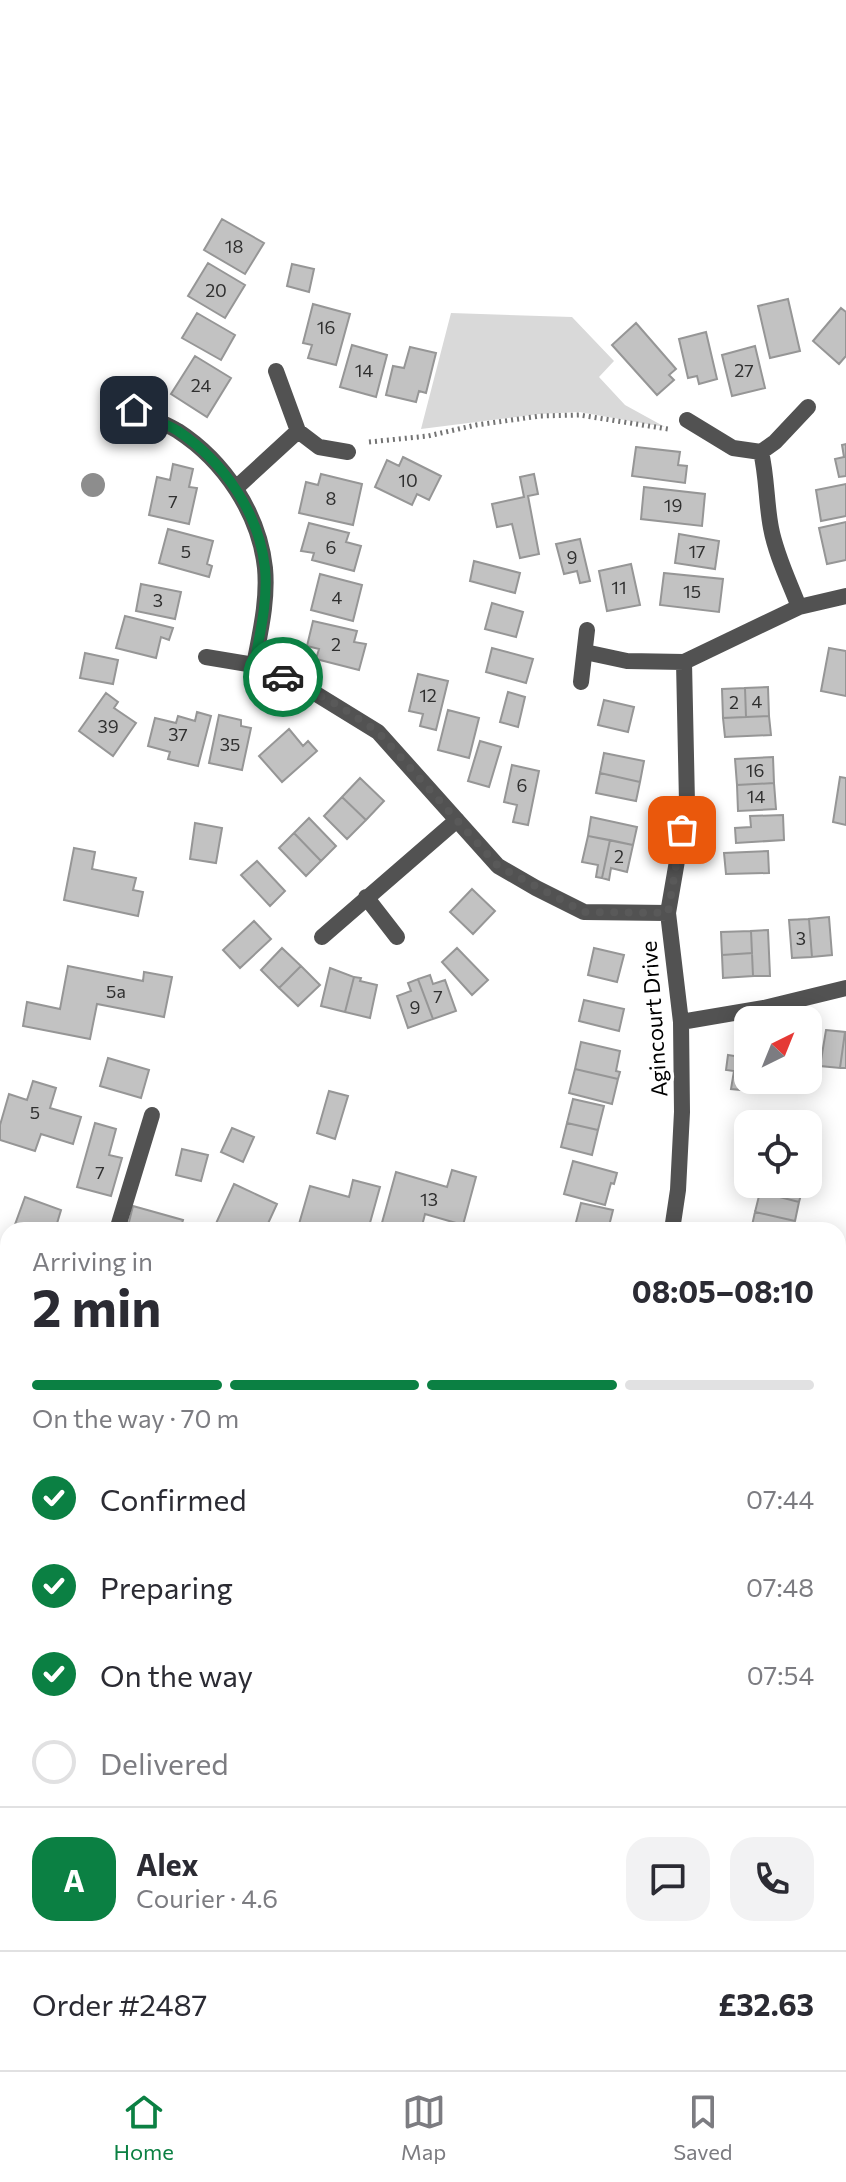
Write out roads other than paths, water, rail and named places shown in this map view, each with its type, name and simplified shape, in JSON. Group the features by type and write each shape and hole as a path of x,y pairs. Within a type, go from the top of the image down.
{"street":[{"path":"276,371 298,431 319,447 348,452"},
{"path":"687,420 733,448 761,452 775,442 808,407"},
{"path":"134,410 177,431 208,455 236,488 253,520 265,567 264,610 254,665"},
{"path":"236,488 298,431"},
{"path":"761,452 767,475 771,529 799,607"},
{"path":"585,652 627,661 684,662 799,607 846,596"},
{"path":"581,682 587,630"},
{"path":"206,657 254,665 300,684 378,732 498,866 584,912 668,913"},
{"name":"Agincourt Drive","path":"673,1222 682,1112 681,1022 668,913 687,803 684,662"},
{"path":"322,937 457,820"},
{"path":"366,897 397,937"},
{"path":"681,1022 764,1008 846,988"},
{"path":"119,1222 152,1115"}]}
